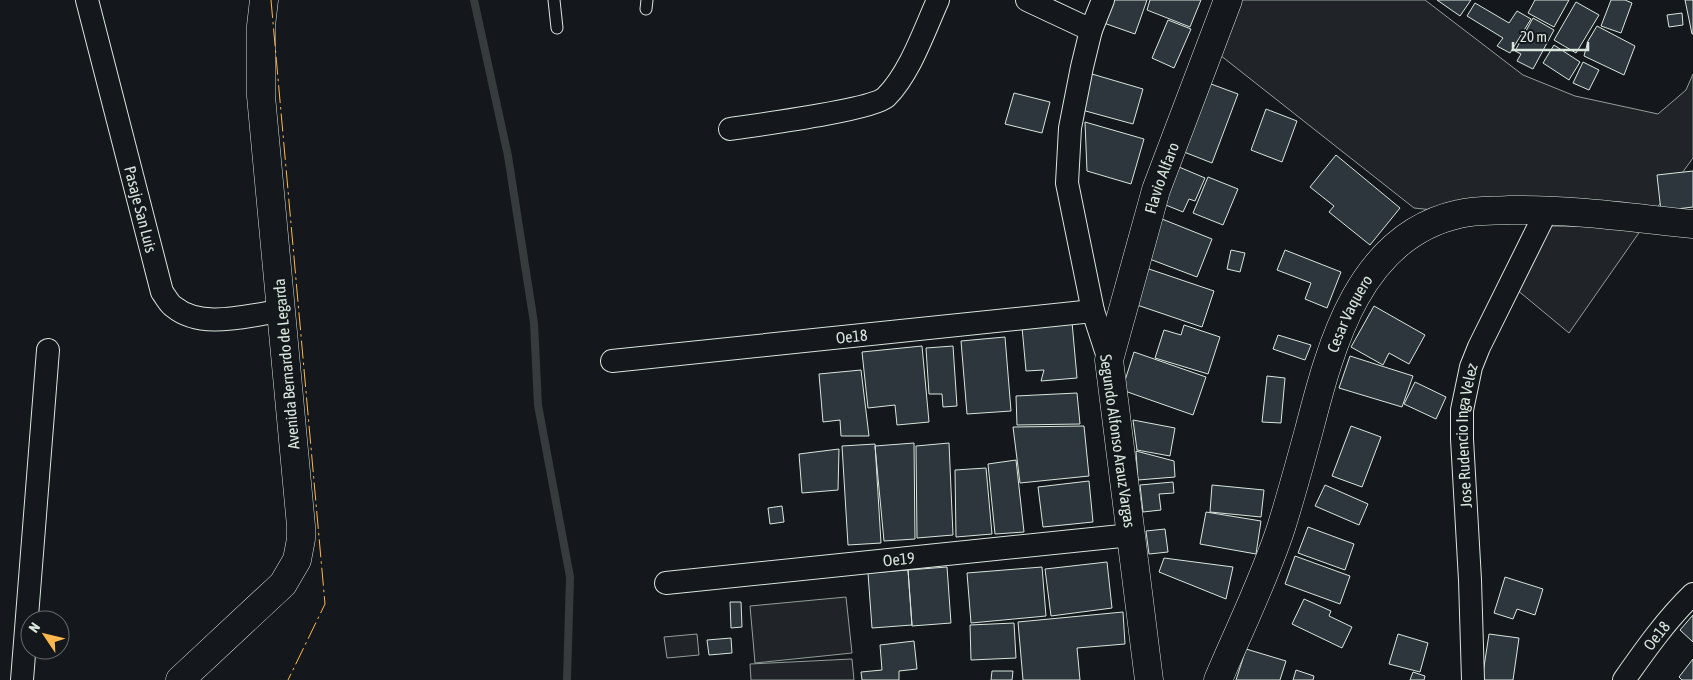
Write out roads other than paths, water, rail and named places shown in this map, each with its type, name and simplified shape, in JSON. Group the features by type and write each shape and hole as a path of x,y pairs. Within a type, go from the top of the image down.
{"street":[{"name":"Pasaje San Luis","path":"87,0 162,292 173,307 190,317 209,321 281,310"},
{"name":"Avenida Bernardo de Legarda","path":"180,680 283,584 297,560 300,544 301,526 261,96 264,0"},
{"path":"730,129 861,108 885,98 904,72 938,0"},
{"path":"1026,0 1091,30"},
{"name":"Segundo Alfonso Arauz Vargas","path":"1103,0 1091,30 1082,67 1070,128 1067,183 1092,311 1109,360 1149,680"},
{"name":"Flavio Alfaro","path":"1109,360 1156,190 1228,0"},
{"name":"Cesar Vaquero","path":"1218,680 1274,549 1293,491 1324,374 1336,339 1349,308 1367,279 1388,252 1410,234 1430,223 1459,214 1547,210 1693,224"},
{"name":"Jose Rudencio Inga Velez","path":"1473,680 1470,580 1462,438 1464,402 1471,367 1479,347 1547,210"},
{"name":"Oe18","path":"612,361 1092,311"},
{"path":"22,680 48,350"},
{"name":"Oe19","path":"666,583 1131,535"},
{"name":"Oe18","path":"1624,680 1641,655 1684,602 1693,594"}],"lane":[{"path":"554,0 557,28"}],"waterway":[{"path":"474,0 508,156 534,323 538,405 570,577 567,680"}]}
